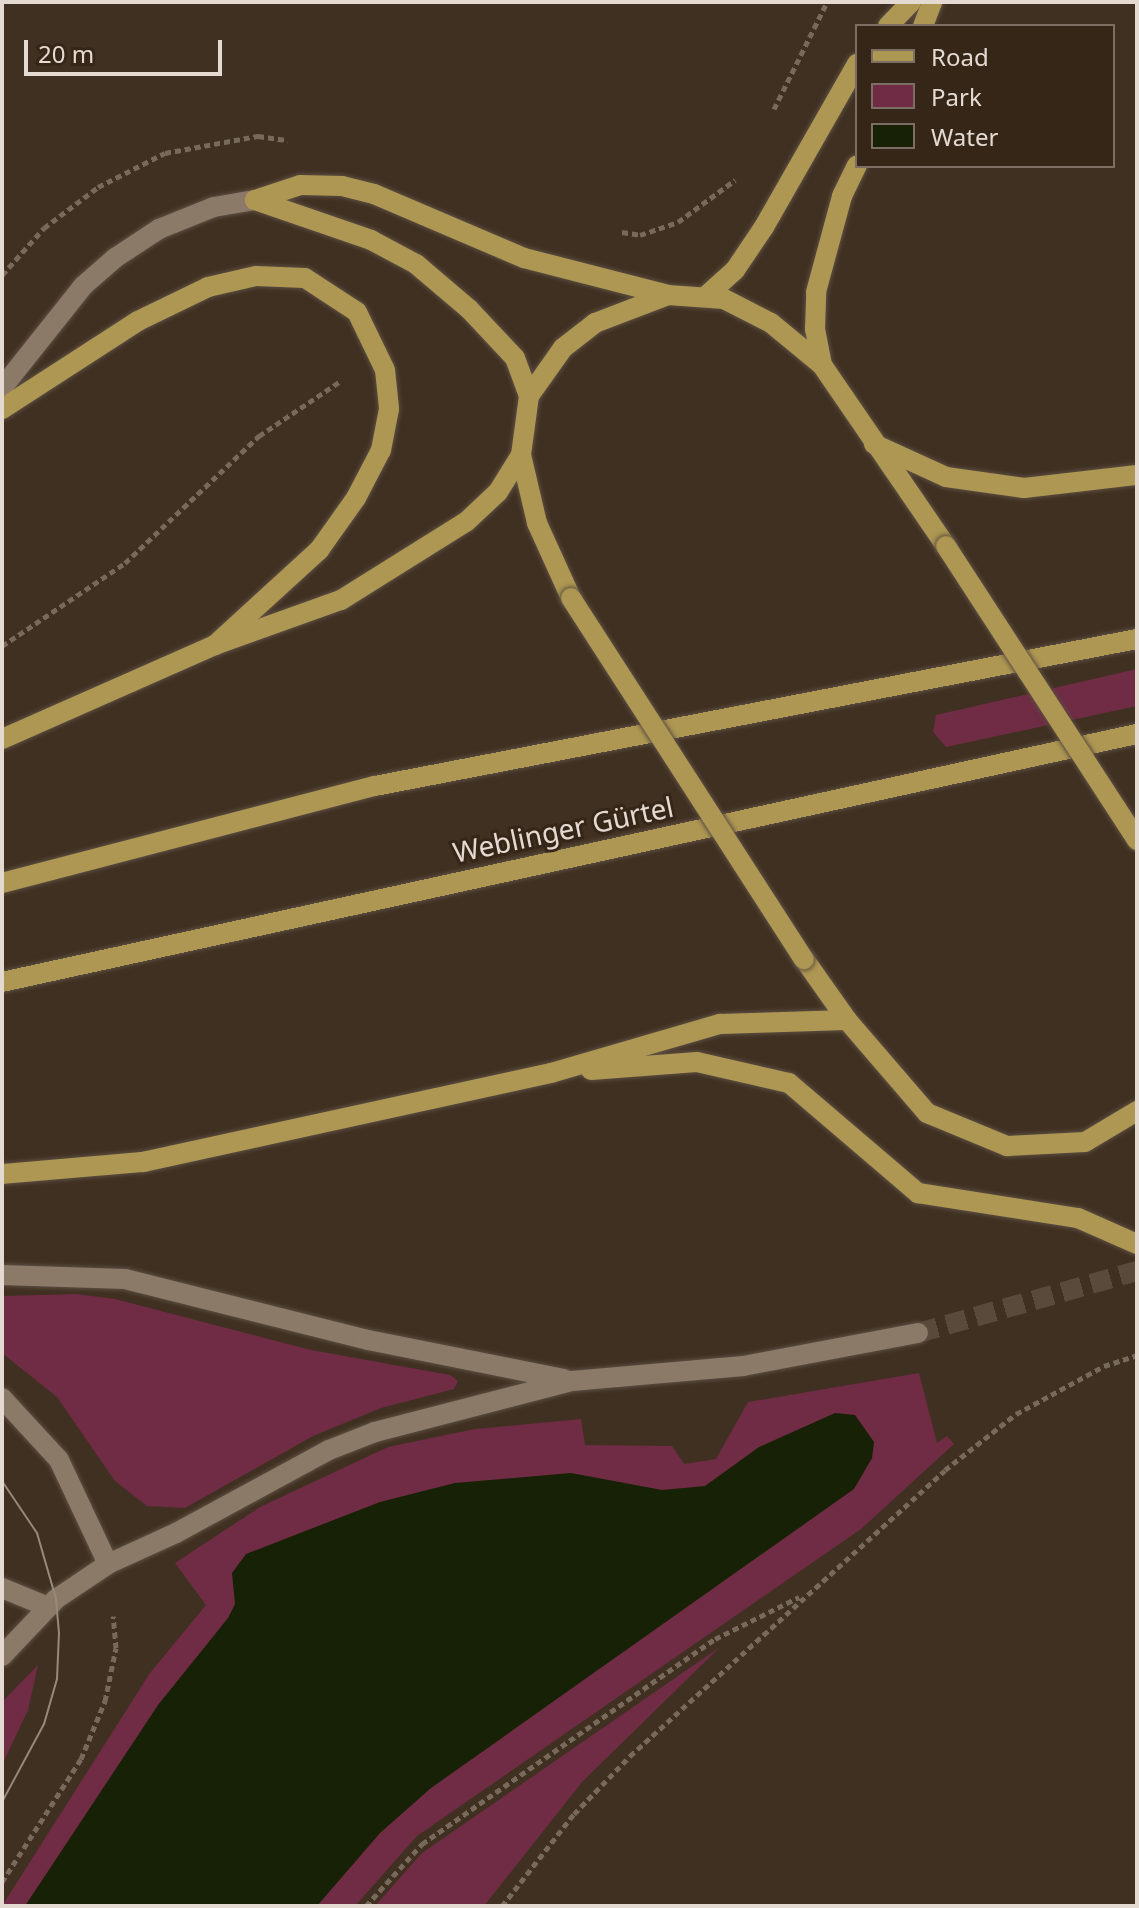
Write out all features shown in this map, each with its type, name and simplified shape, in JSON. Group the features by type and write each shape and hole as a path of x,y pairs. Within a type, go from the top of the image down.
{"main road":[{"path":"890,24 911,2"},
{"path":"924,24 932,2"},
{"path":"705,297 735,270 764,227 855,68"},
{"path":"822,365 815,329 816,292 842,196 856,168"},
{"path":"255,200 300,185 342,186 374,194 524,258 668,295 724,299 771,323 822,365 870,442 946,546 1137,840"},
{"path":"255,200 371,240 416,264 469,309 515,358 529,396"},
{"path":"2,409 138,321 208,287 256,276 305,278 357,312 385,370 389,409 381,450 356,498 319,550 215,645"},
{"path":"668,295 595,323 563,348 529,396 521,455 537,523 571,598 804,959 847,1020 927,1113 1007,1146 1085,1142 1137,1111"},
{"path":"870,442 946,477 1024,488 1137,475"},
{"path":"2,739 215,645 341,600 466,522 498,492 521,455"},
{"path":"2,883 375,786 1137,639"},
{"name":"Weblinger Gürtel","path":"2,982 1137,734"},
{"path":"2,1174 143,1162 551,1073 720,1024 847,1020"},
{"path":"551,1073 697,1062 789,1083 918,1193 1078,1218 1137,1244"}],"street":[{"path":"2,388 83,286 115,258 159,229 214,207 255,200"},
{"path":"2,1275 125,1279 368,1340 572,1381"},
{"path":"2,1656 48,1607 108,1564 176,1533 329,1450 423,1417 572,1381 743,1366 918,1333"},
{"path":"2,1398 59,1460 108,1564"},
{"path":"2,1588 48,1607"}],"path":[{"path":"502,1906 574,1814 620,1765 807,1593 1016,1414 1104,1366 1137,1355"},
{"path":"2,1882 81,1759 105,1701 116,1648 108,1564"},
{"path":"366,1906 422,1844 715,1639 807,1593"}],"green space":[{"path":"1137,669 1137,706 946,747 933,732 936,715"},
{"path":"76,1294 115,1299 311,1350 450,1375 458,1381 454,1389 381,1408 313,1436 185,1508 147,1506 115,1481 57,1397 2,1353 2,1296"},
{"path":"919,1373 937,1443 947,1436 954,1444 861,1529 417,1836 355,1906 2,1906 150,1673 206,1605 175,1563 260,1507 388,1447 475,1429 581,1419 585,1445 672,1446 684,1464 716,1459 748,1402"},
{"path":"720,1647 582,1782 484,1906 375,1906 422,1853"},
{"path":"38,1665 28,1710 2,1765 2,1702"}],"water":[{"path":"835,1413 855,1415 874,1442 872,1458 854,1489 431,1788 380,1833 317,1906 25,1906 158,1705 228,1618 235,1604 232,1573 246,1554 380,1502 455,1483 571,1473 662,1490 705,1486 759,1447"}],"tunnel":[{"path":"918,1333 1137,1271"}],"tram line":[{"path":"2,1481 37,1533 56,1599 59,1633 57,1679 44,1724 2,1802"}]}
